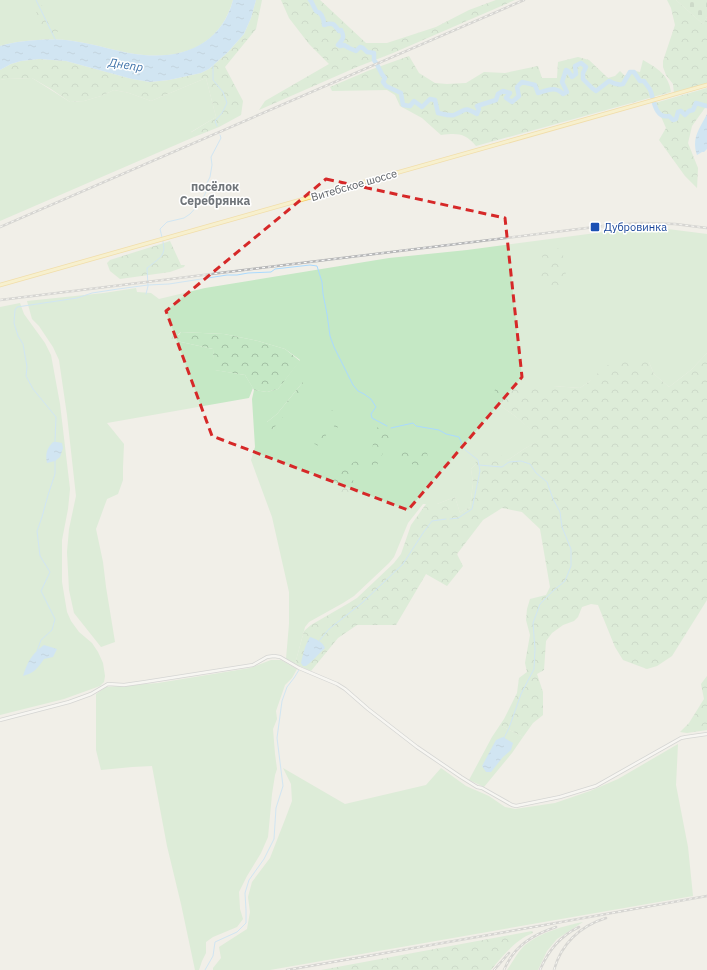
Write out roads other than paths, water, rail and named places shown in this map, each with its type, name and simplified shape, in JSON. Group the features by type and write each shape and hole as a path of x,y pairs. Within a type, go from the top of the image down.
{"main road":[{"name":"Витебское шоссе","path":"0,285 707,85"}],"street":[{"path":"0,720 69,702 91,694 108,684 124,685 254,665 274,656 280,657 299,668 337,684 432,757 477,787 482,788 516,806 560,797 596,786 681,738 686,736 707,734"}],"water":[{"name":"Днепр","path":"233,0 256,0 251,18 244,34 228,52 209,69 201,73 169,80 150,82 132,79 66,61 39,59 21,61 0,70 0,46 26,41 73,41 126,52 159,56 188,50 200,45 211,37 220,27 228,15"},
{"path":"707,114 707,149 697,155 695,143 697,133"},
{"path":"53,442 62,443 63,448 60,457 55,461 47,463 47,451"},
{"path":"310,637 321,642 325,648 309,664 303,666 301,663 305,646"},
{"path":"44,645 57,649 53,657 44,659 35,670 23,676 30,659"},
{"path":"503,737 513,743 511,750 503,757 491,772 486,772 482,766 496,740"}],"waterway":[{"path":"36,0 56,41"},
{"path":"310,0 316,11 322,16 324,25 331,24 334,25 339,31 341,30 343,38 338,45 344,45 356,51 360,47 367,52 374,53 374,60 385,78 383,82 386,86 401,93 403,105 410,106 414,101 422,107 430,99 435,100 438,113 454,115 467,109 477,114 479,109 477,106 496,100 498,94 503,91 510,93 506,98 512,102 519,96 517,87 522,82 535,85 538,93 554,89 563,94 567,92 562,82 566,70 572,77 576,74 575,66 581,63 586,67 583,73 583,79 596,91 609,81 621,85 630,72 634,72 640,81 644,81 650,89 658,112 661,115 669,116 673,120 676,119 678,112 681,111 685,115 689,111 693,110 696,103 707,106"},
{"path":"213,65 213,80 223,92 227,103 222,113 215,121 217,126"},
{"path":"146,294 148,286 147,268 161,256 164,248 160,229 167,222 184,218 201,202 206,192 206,185 210,177 212,165 211,157 221,138 220,135"},
{"path":"55,442 56,417 33,389 26,376 27,367 23,344 18,336 14,323 15,310 17,307 77,298 92,293 118,289 169,284 227,275 271,272 275,269 310,265 317,266 322,282 330,336 334,347 353,385 358,391 371,399 376,407 371,414 372,418 387,426"},
{"path":"391,428 413,423 416,426 439,430 446,434 459,437 464,449 478,460 480,471 472,509 458,518 450,519"},
{"path":"37,651 41,640 52,630 55,619 41,591 50,572 40,556 37,531 55,474 55,460"},
{"path":"479,465 502,467 509,462 521,461 530,464 536,473 547,482 553,499 560,512 562,527 571,549 571,566 565,581 540,604 533,623 535,649 534,669 521,694 504,738"},
{"path":"319,641 329,629 362,603 403,564 432,521 446,519"},
{"path":"205,970 213,956 215,942 237,932 246,923 245,893 249,880 264,859 274,839 276,808 283,786 277,738 282,701 287,687 299,670"}],"railway":[{"path":"0,227 524,0"},
{"path":"0,300 611,225 641,223 675,224 707,228"},
{"path":"287,970 707,896"},
{"path":"554,970 561,952 573,937 588,926 606,918"},
{"path":"504,970 513,954 525,942 556,927"},
{"path":"540,970 555,945 566,935 579,927"},
{"path":"494,970 509,953"}],"place":[{"name":"Дубровинка","path":"595,227"}],"district":[{"name":"посёлок Серебрянка","path":"215,194"}]}
